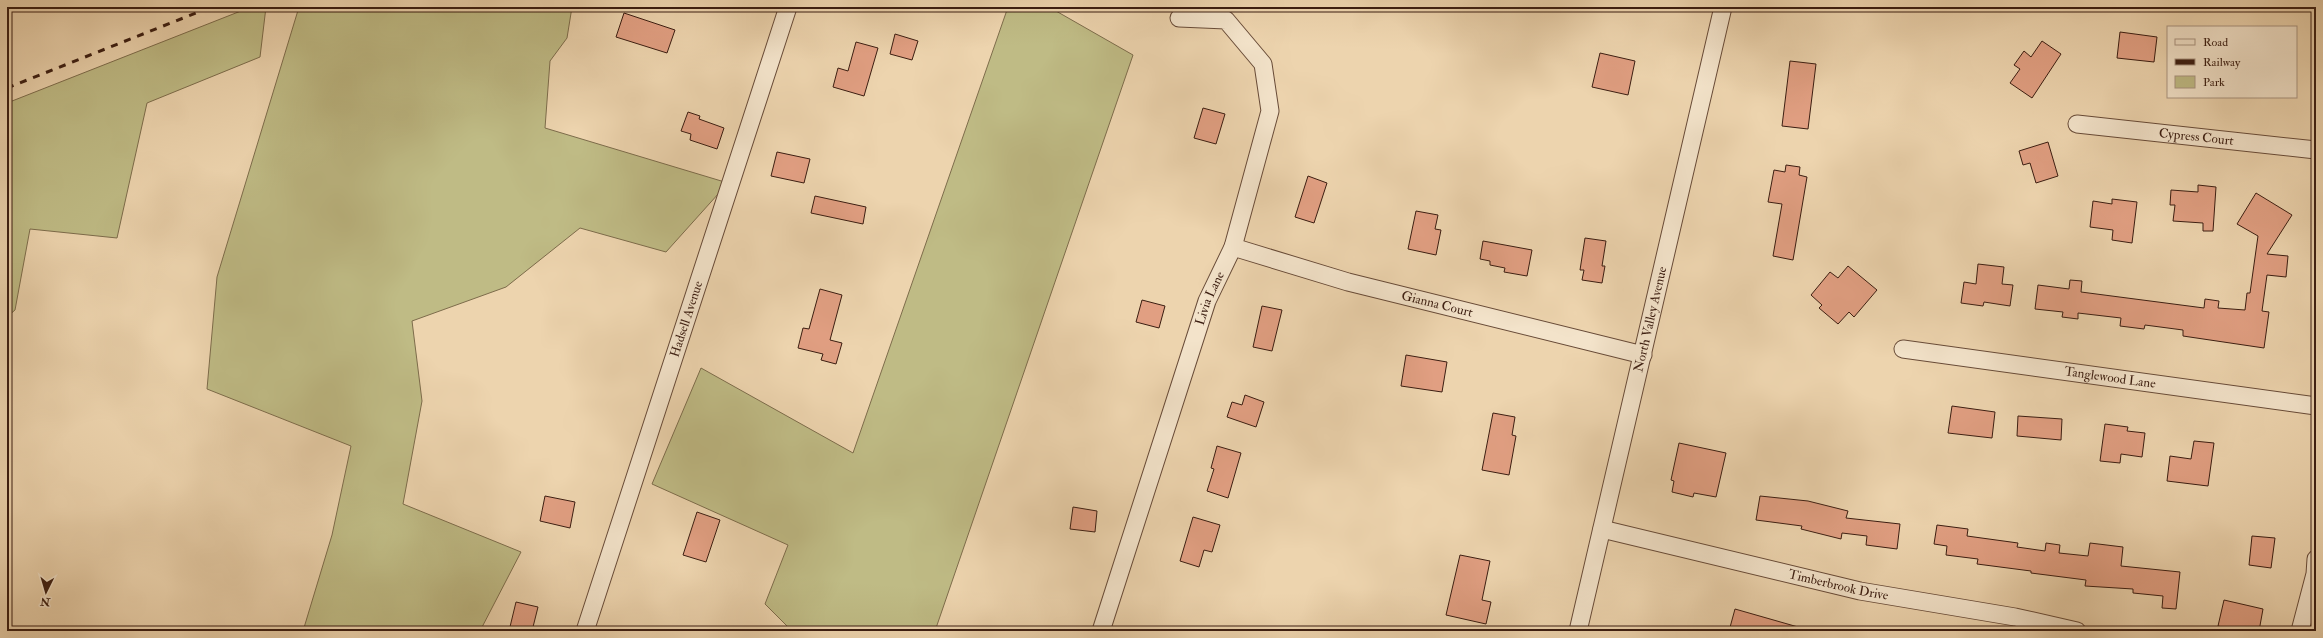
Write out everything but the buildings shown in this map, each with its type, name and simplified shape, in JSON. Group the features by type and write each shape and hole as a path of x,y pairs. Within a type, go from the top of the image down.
{"street":[{"name":"Hadsell Avenue","path":"585,631 788,7"},
{"name":"North Valley Avenue","path":"1578,631 1723,7"},
{"name":"Livia Lane","path":"1101,631 1207,301 1233,247 1270,111 1263,64 1226,20 1179,18"},
{"name":"Cypress Court","path":"2077,124 2316,150"},
{"name":"Gianna Court","path":"1233,247 1348,282 1643,355"},
{"name":"Tanglewood Lane","path":"1903,349 2316,406"},
{"name":"Timberbrook Drive","path":"1602,529 1860,591 2015,617 2077,631"},
{"path":"2300,631 2315,574 2316,559"}],"green space":[{"path":"251,7 266,7 260,57 147,103 117,238 30,229 15,310 7,317 7,103"},
{"path":"299,7 572,7 567,38 550,61 545,128 728,183 666,252 580,228 506,287 412,321 422,401 403,504 521,552 480,631 303,631 332,535 351,446 207,389 217,277"},
{"path":"1008,7 1049,7 1133,55 935,631 792,631 765,604 788,545 652,484 701,368 853,453"}],"railway":[{"path":"7,88 211,7"}]}
